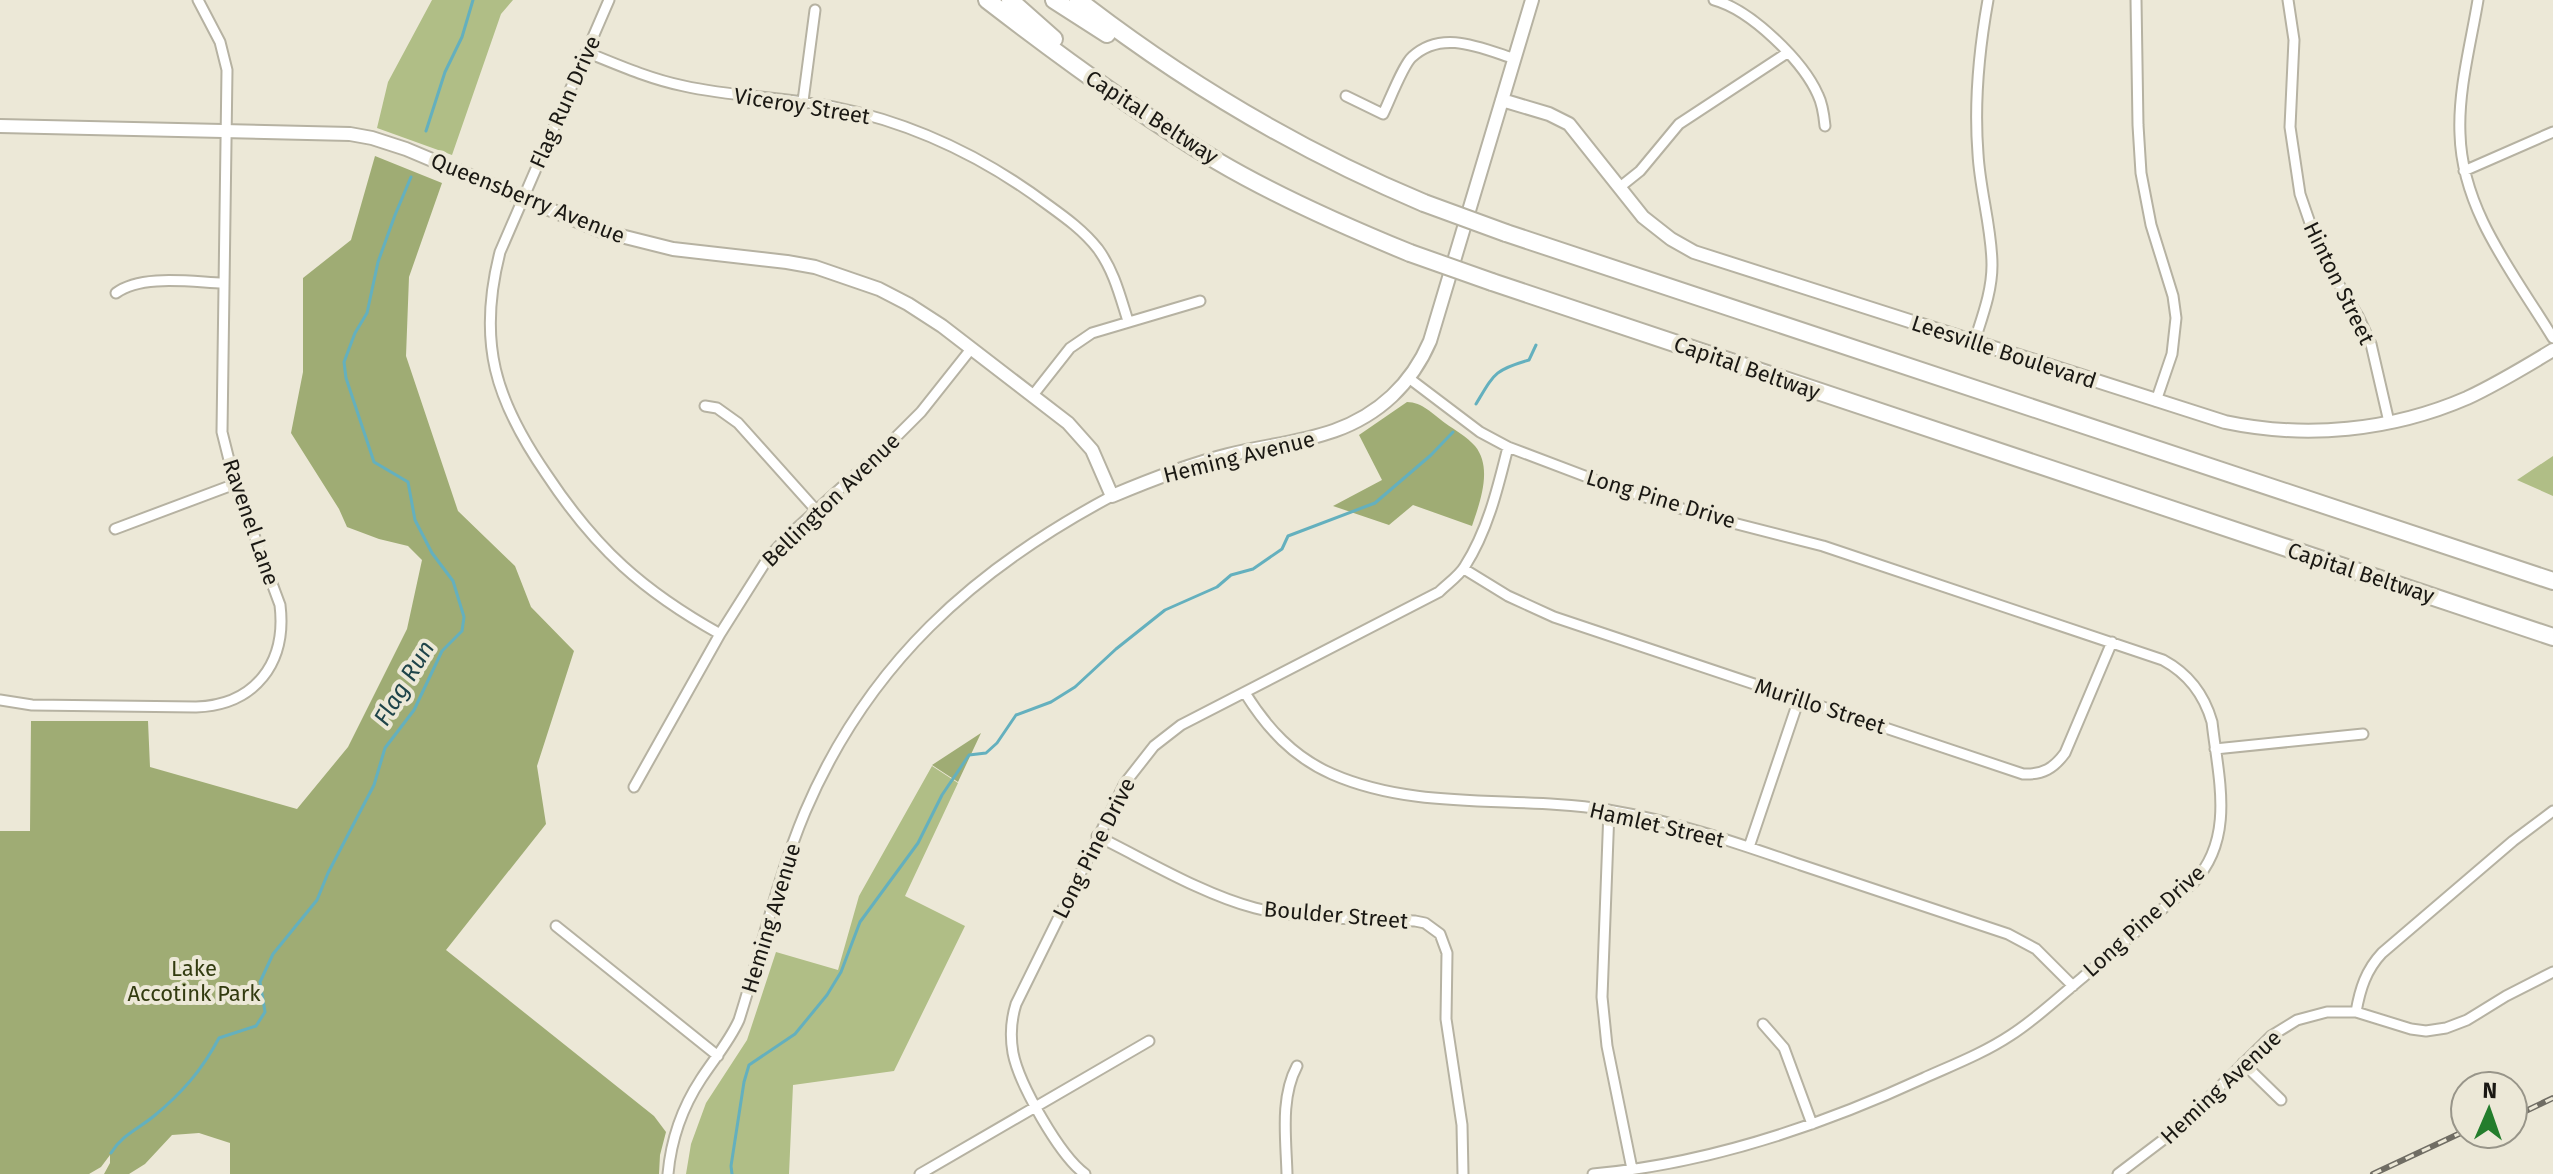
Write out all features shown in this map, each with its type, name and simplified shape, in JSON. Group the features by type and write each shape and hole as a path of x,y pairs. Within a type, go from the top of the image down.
{"highway":[{"name":"Capital Beltway","path":"987,0 1062,58 1218,161 1365,235 1492,282 2553,637"},
{"path":"1010,0 1149,117"},
{"path":"1054,0 1227,103 1332,161 1424,203 1506,233 2553,581"},
{"path":"1078,0 1145,50 1227,103"}],"street":[{"name":"Ravenel Lane","path":"0,700 32,705 207,707 231,701 253,687 263,678 276,655 282,622 278,598 235,484 221,416 227,70 215,31 198,0"},
{"name":"Flag Run Drive","path":"609,0 500,252 491,298 495,371 512,420 523,441 597,542 656,595 720,634"},
{"name":"Heming Avenue","path":"668,1174 677,1127 689,1099 730,1041 739,1020 805,812 833,754 867,699 922,633 978,581 1043,534 1112,496 1208,460 1347,428 1378,410 1410,379 1430,341 1532,0"},
{"path":"1714,0 1737,10 1762,28 1787,53 1812,83 1822,105 1825,126"},
{"path":"1974,343 1992,275 1979,171 1977,122 1980,58 1988,0"},
{"path":"2136,0 2141,173 2151,225 2173,296 2176,318 2172,354 2156,401"},
{"name":"Hinton Street","path":"2288,0 2294,40 2290,127 2300,194 2321,255 2371,344 2389,422"},
{"path":"2478,0 2461,107 2464,171 2481,219 2553,338"},
{"path":"803,101 815,10"},
{"path":"1346,96 1383,114 1410,58 1436,42 1464,42 1515,59"},
{"name":"Viceroy Street","path":"586,52 681,86 857,111 917,130 967,153 1019,183 1075,225 1096,247 1115,279 1128,321"},
{"path":"1620,187 1640,171 1679,124 1787,53"},
{"name":"Leesville Boulevard","path":"1502,100 1549,114 1569,124 1643,217 1694,252 2225,422 2274,430 2333,430 2389,422 2467,398 2553,350"},
{"name":"Queensberry Avenue","path":"0,126 327,132 372,138 406,149 588,227 638,242 707,254 787,262 845,276 908,304 1068,423 1083,438 1112,496"},
{"path":"2464,171 2553,132"},
{"path":"116,293 144,281 223,283"},
{"path":"1033,395 1064,354 1092,333 1200,301"},
{"name":"Bellington Avenue","path":"634,787 720,634 768,558 904,429 971,349"},
{"name":"Long Pine Drive","path":"1410,379 1480,432 1508,447 1656,502 1823,546 2163,660 2189,679 2208,709 2222,819 2218,843 2208,865 2193,883 2026,1025 1992,1046 1881,1098 1812,1124 1720,1151 1593,1174"},
{"path":"705,406 717,408 738,423 816,510"},
{"name":"Long Pine Drive","path":"1085,1174 1070,1161 1022,1080 1011,1037 1013,1015 1125,783 1154,746 1181,725 1439,592 1464,569 1486,523 1508,447"},
{"path":"115,529 235,484"},
{"name":"Murillo Street","path":"1464,569 1508,596 1554,617 2023,774 2042,773 2058,763 2065,753 2112,642"},
{"name":"Hamlet Street","path":"1245,693 1262,720 1288,747 1316,766 1348,780 1431,798 1609,810 1671,823 2008,934 2036,949 2073,986"},
{"path":"1749,847 1799,699"},
{"path":"2215,749 2363,734"},
{"path":"1609,810 1602,997 1607,1046 1632,1169"},
{"path":"2356,1012 2364,980 2382,953 2513,841 2553,811"},
{"name":"Boulder Street","path":"1097,836 1217,895 1253,907 1291,914 1415,921 1440,934 1447,953 1446,1019 1459,1090 1463,1174"},
{"path":"556,926 718,1056"},
{"name":"Heming Avenue","path":"2118,1174 2176,1130 2271,1036 2297,1020 2327,1012 2356,1012 2411,1029 2426,1031 2446,1028 2467,1020 2553,972"},
{"path":"1763,1024 1784,1048 1812,1124"},
{"path":"920,1174 1149,1041"},
{"path":"2243,1063 2281,1100"},
{"path":"1287,1174 1287,1096 1297,1066"}],"green space":[{"path":"432,0 513,0 501,14 452,155 377,128 388,82"},
{"name":"Lake Accotink Park","path":"375,156 442,183 409,277 406,356 458,511 515,566 531,607 574,651 537,766 546,824 446,950 654,1116 666,1132 659,1174 230,1174 230,1143 199,1133 172,1135 145,1164 129,1174 104,1174 110,1163 110,1155 101,1167 89,1174 0,1174 0,831 30,831 31,721 148,721 150,767 297,809 348,747 407,629 422,560 408,546 347,527 291,433 303,372 303,278 351,240"},
{"path":"1407,402 1427,409 1475,446 1480,455 1483,485 1472,526 1413,505 1389,525 1333,506 1382,480 1359,435"},
{"path":"2553,456 2553,496 2517,480"},
{"path":"981,733 958,782 932,765"},
{"path":"932,766 958,783 905,896 965,926 894,1071 793,1085 789,1174 686,1174 691,1144 706,1103 747,1040 776,952 838,970 859,896"}],"waterway":[{"name":"Flag Run","path":"426,131 473,0"},
{"name":"Flag Run","path":"111,1153 125,1137 182,1090 219,1038 256,1026 265,1012 260,982 273,954 317,900 374,785 385,748 414,710 442,651 462,631 464,617 453,581 432,553 415,520 408,482 374,462 346,378 344,362 367,313 378,262 411,177"},
{"path":"1476,404 1496,374 1529,360 1536,345"},
{"path":"732,1174 749,1065 795,1034 827,995 841,972 860,922 918,843 942,795 969,755 986,753 997,743 1016,715 1051,702 1075,687 1165,610 1217,587 1231,575 1253,569 1282,549 1288,536 1375,503 1453,432"}],"railway":[{"path":"2529,1109 2553,1098"},
{"path":"2373,1174 2449,1138"}]}
